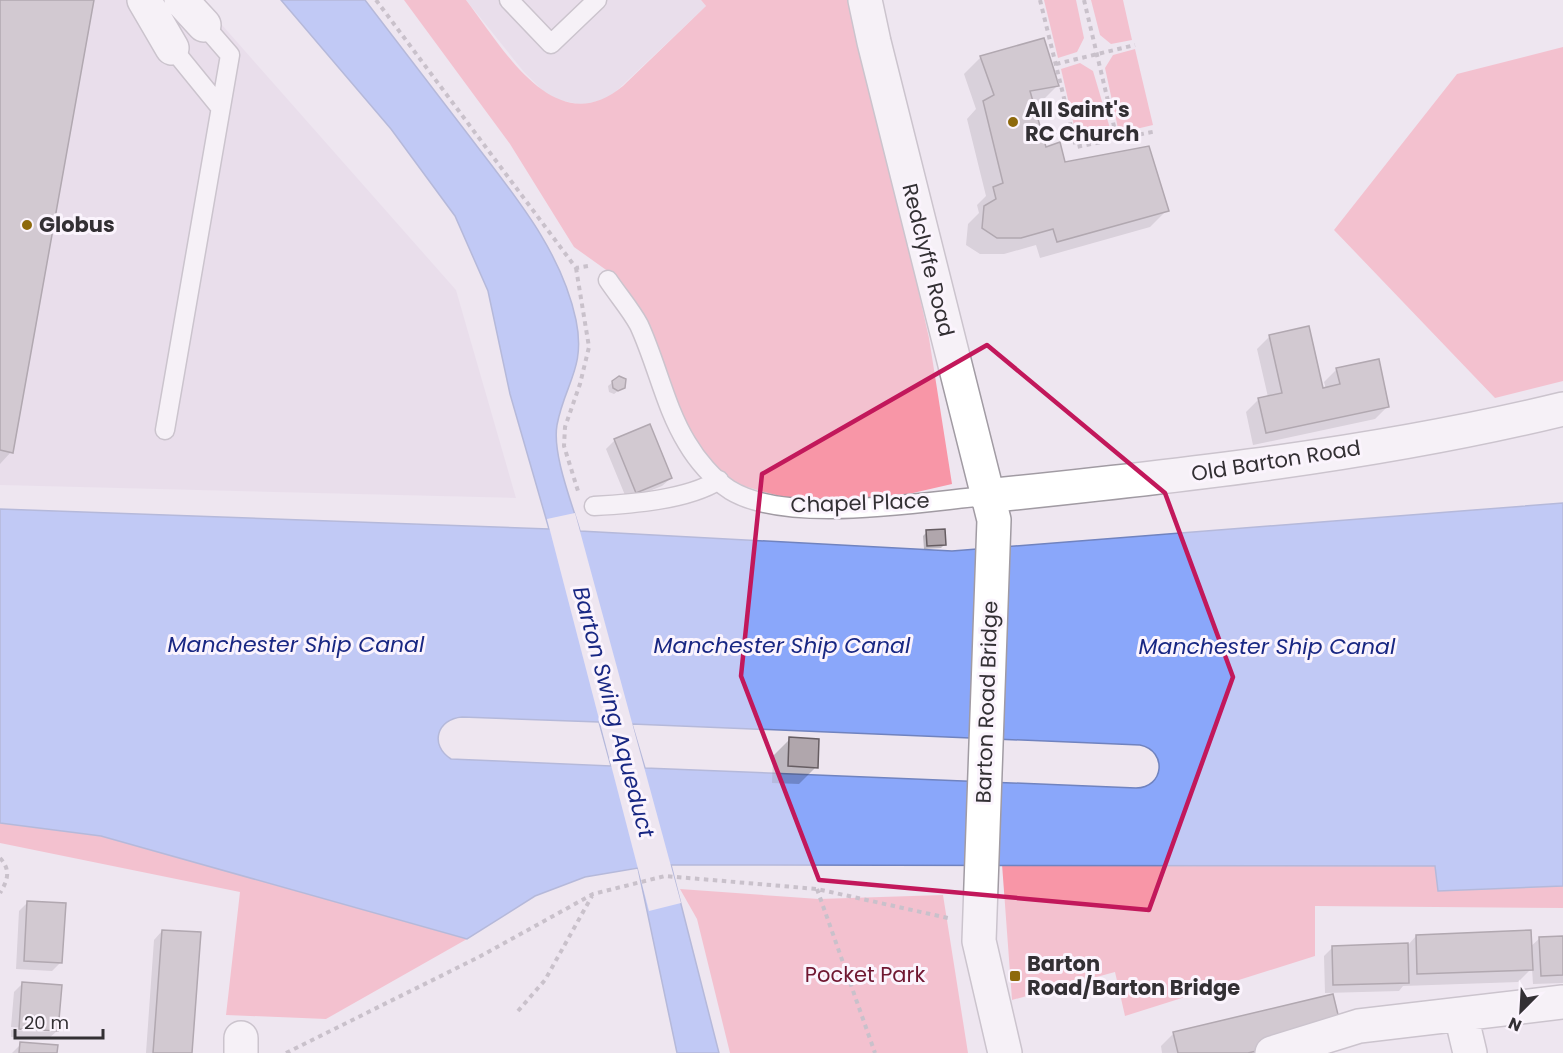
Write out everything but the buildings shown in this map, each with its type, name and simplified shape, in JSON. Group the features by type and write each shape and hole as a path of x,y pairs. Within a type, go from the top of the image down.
{"main road":[{"path":"144,0 172,48"},
{"path":"181,0 204,25"},
{"name":"Redclyffe Road","path":"865,0 990,508"},
{"name":"Old Barton Road","path":"990,508 1474,431 1563,409"},
{"name":"Barton Road Bridge","path":"990,508 980,941 1005,1053"},
{"path":"1272,1053 1359,1026 1563,1002"},
{"path":"1461,1014 1470,1053"}],"lane":[{"path":"509,0 550,44 597,0"},
{"path":"165,430 230,55 204,25"},
{"path":"172,48 220,107"},
{"name":"Chapel Place","path":"608,280 638,325 656,375 687,443 705,468 730,490 768,505 810,509 990,508"},
{"path":"587,503 626,504 707,487 719,480"}],"path":[{"path":"376,0 576,268 589,348 580,384 565,427 564,446 587,503"},
{"path":"1040,0 1076,147 1157,131"},
{"path":"1084,0 1117,139"},
{"path":"1056,64 1135,45"},
{"path":"576,268 588,266 608,280"},
{"path":"0,858 7,865 8,880 0,893"},
{"path":"286,1053 479,957 593,894 665,876 817,889 937,916"},
{"path":"817,889 875,1053"},
{"path":"518,1011 545,980 593,894"}],"highlighted area":[{"path":"987,345 1165,493 1233,677 1149,910 819,880 741,676 762,474"}],"shaded area":[{"path":"0,0 200,0 456,290 516,498 0,485"},
{"path":"466,0 701,0 706,6 609,98 583,105 559,100 545,93 524,72"}],"green space":[{"path":"404,0 466,0 514,63 533,82 553,96 575,103 598,101 623,86 706,6 701,0 853,0 929,338 952,484 904,495 840,503 797,500 744,486 725,476 695,444 609,272 574,247 510,144"},
{"path":"1044,0 1076,0 1084,38 1077,52 1058,58"},
{"path":"1091,0 1123,0 1132,40 1111,44 1100,35"},
{"path":"1563,47 1563,381 1495,398 1334,230 1457,74"},
{"path":"1135,49 1153,125 1119,133 1105,68 1113,55"},
{"path":"1080,63 1093,71 1112,135 1078,143 1061,69"},
{"path":"0,823 101,836 467,939 326,1019 226,1015 240,892 0,843"},
{"path":"1002,864 1435,866 1438,891 1563,886 1563,908 1315,906 1315,956 1125,1016 1115,972 1012,1000"},
{"name":"Pocket Park","path":"680,889 819,899 943,895 968,1053 730,1053 697,919"}],"water":[{"name":"Manchester Ship Canal","path":"281,0 365,0 503,180 534,223 547,246 569,294 578,337 576,363 561,410 556,437 560,464 580,531 952,551 1563,503 1563,886 1438,891 1435,866 671,865 719,1053 677,1053 638,868 585,877 535,896 467,939 101,836 0,823 0,509 549,529 510,394 488,291 455,216 391,129","holes":["462,717 599,722 611,766 451,759 440,747 439,734 447,722","632,724 1140,745 1155,754 1159,769 1152,782 1136,788 645,768"]}],"pier":[{"name":"Barton Swing Aqueduct","path":"575,513 681,903 649,911 547,519"}],"place":[{"name":"All Saint's RC Church","path":"1013,122"},
{"name":"Globus","path":"27,225"},
{"name":"Barton Road/Barton Bridge","path":"1015,976"}]}
